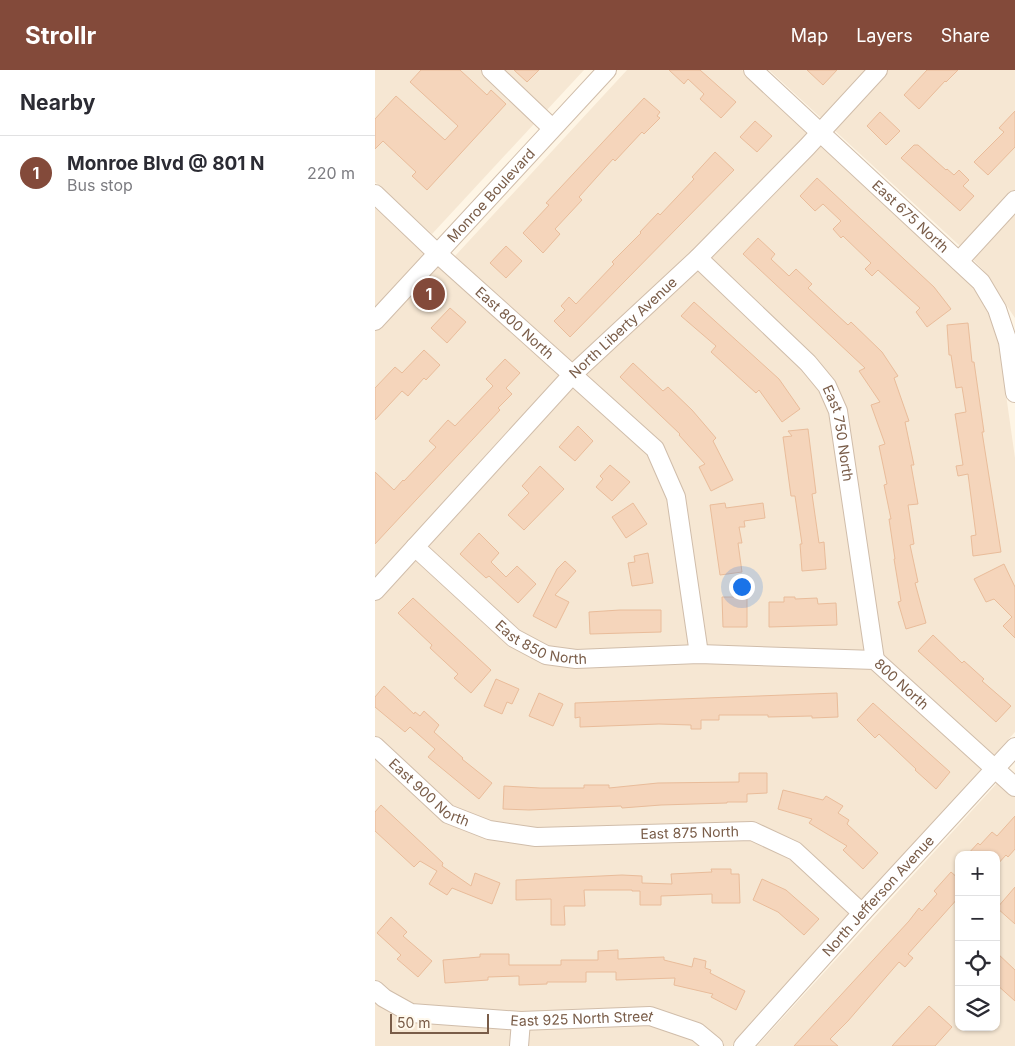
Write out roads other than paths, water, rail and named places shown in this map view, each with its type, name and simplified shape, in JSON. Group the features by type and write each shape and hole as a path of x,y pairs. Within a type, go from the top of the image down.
{"street":[{"path":"491,70 552,128"},
{"name":"Monroe Boulevard","path":"375,321 607,70"},
{"name":"East 675 North","path":"753,70 981,282 997,309 1008,342 1015,394"},
{"name":"North Liberty Avenue","path":"375,591 573,375 698,258 878,70"},
{"name":"East 800 North","path":"375,194 438,254 655,449 676,497 699,654"},
{"path":"959,261 1015,200"},
{"name":"East 750 North","path":"698,258 808,363 827,386 838,411 875,660"},
{"name":"East 850 North","path":"415,547 514,638 546,655 576,659 699,654"},
{"name":"800 North","path":"699,654 875,660 1015,787"},
{"name":"East 900 North","path":"375,746 448,814 489,830"},
{"name":"North Jefferson Avenue","path":"743,1046 1015,747"},
{"name":"East 875 North","path":"489,830 536,837 752,831 795,851 862,913"},
{"name":"East 925 North Street","path":"375,990 384,998 411,1013 521,1021 650,1016 697,1032 714,1046"},
{"path":"519,1046 521,1021"}],"place":[{"name":"Monroe Blvd @ 801 N","path":"429,294"}]}
